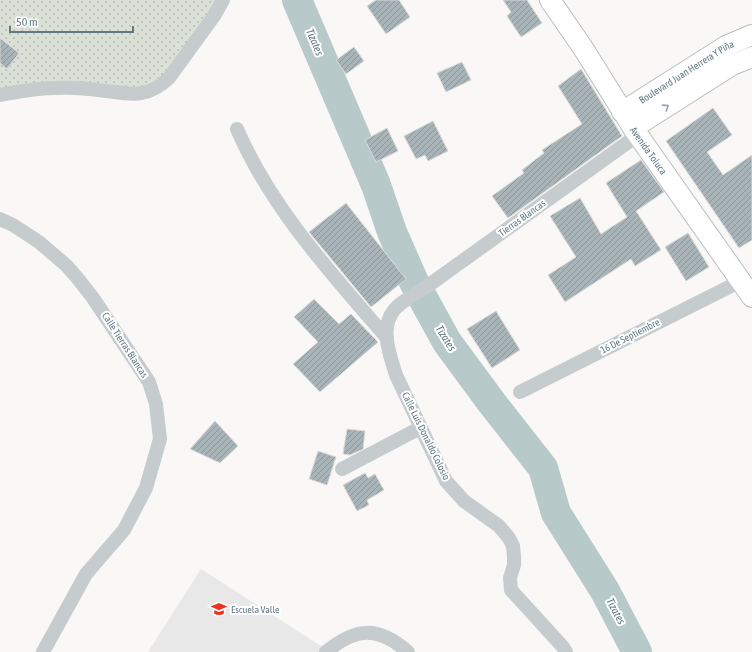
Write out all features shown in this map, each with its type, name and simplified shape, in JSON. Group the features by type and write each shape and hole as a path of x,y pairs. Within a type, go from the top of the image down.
{"main road":[{"name":"Avenida Toluca","path":"550,0 583,48 622,112 752,297"},
{"name":"Boulevard Juan Herrera Y Piña","path":"622,112 726,46 752,35"},
{"name":"Boulevard Juan Herrera Y Piña","path":"636,132 732,65 752,57"}],"street":[{"path":"0,95 33,89 54,88 99,90 132,95 152,91 161,86 169,78 214,16 222,0"},
{"path":"237,129 247,153 274,200 329,270 387,338"},
{"name":"Tierras Blancas","path":"406,301 636,132"},
{"name":"Calle Tierras Blancas","path":"0,219 20,229 39,242 67,266 93,298 149,382 156,404 160,439 146,488 124,530 86,574 43,652"},
{"name":"16 De Septiembre","path":"520,392 741,281"},
{"name":"Calle Luis Donaldo Colosio","path":"406,301 399,305 390,316 387,338 391,360 420,428 446,481 464,501 498,526 509,538 513,546 514,556 514,565 510,578 511,590 566,652"},
{"path":"342,469 420,428"},
{"path":"326,652 334,645 352,636 369,632 377,633 389,638 408,652"}],"shaded area":[{"path":"0,0 216,0 210,12 166,74 143,87 0,88"},
{"name":"Escuela Valle","path":"201,569 324,648 321,652 148,652"}],"building":[{"path":"376,0 399,0 410,17 386,34 367,6"},
{"path":"503,0 527,0 542,23 521,37 507,16 511,12"},
{"path":"0,38 19,53 7,69 0,63"},
{"path":"354,47 364,61 346,74 336,60"},
{"path":"462,62 471,80 446,92 437,73"},
{"path":"581,69 622,136 508,218 492,196 524,173 522,170 544,153 542,150 582,124 558,86"},
{"path":"713,108 732,135 707,152 723,175 752,155 752,240 739,248 666,141"},
{"path":"433,121 448,151 428,161 425,155 416,159 404,136"},
{"path":"387,128 398,151 376,162 365,140"},
{"path":"641,160 664,192 636,211 661,250 635,266 631,259 565,302 548,275 576,257 550,216 580,198 601,234 627,217 606,183"},
{"path":"346,203 406,279 371,307 309,232"},
{"path":"688,233 709,267 686,281 665,247"},
{"path":"314,299 339,324 351,314 378,342 320,392 293,364 318,342 294,317"},
{"path":"496,311 520,350 492,368 467,329"},
{"path":"215,421 238,446 220,463 190,449"},
{"path":"347,429 365,431 363,449 350,455 343,454"},
{"path":"318,451 336,457 327,485 309,479"},
{"path":"365,473 368,478 375,474 384,490 367,500 369,505 357,511 343,485"}],"waterway":[{"name":"Tizates","path":"297,0 376,185 392,232 414,282 447,342 543,468 556,513 605,591 637,652"}],"place":[{"name":"Escuela Valle","path":"219,609"}]}
